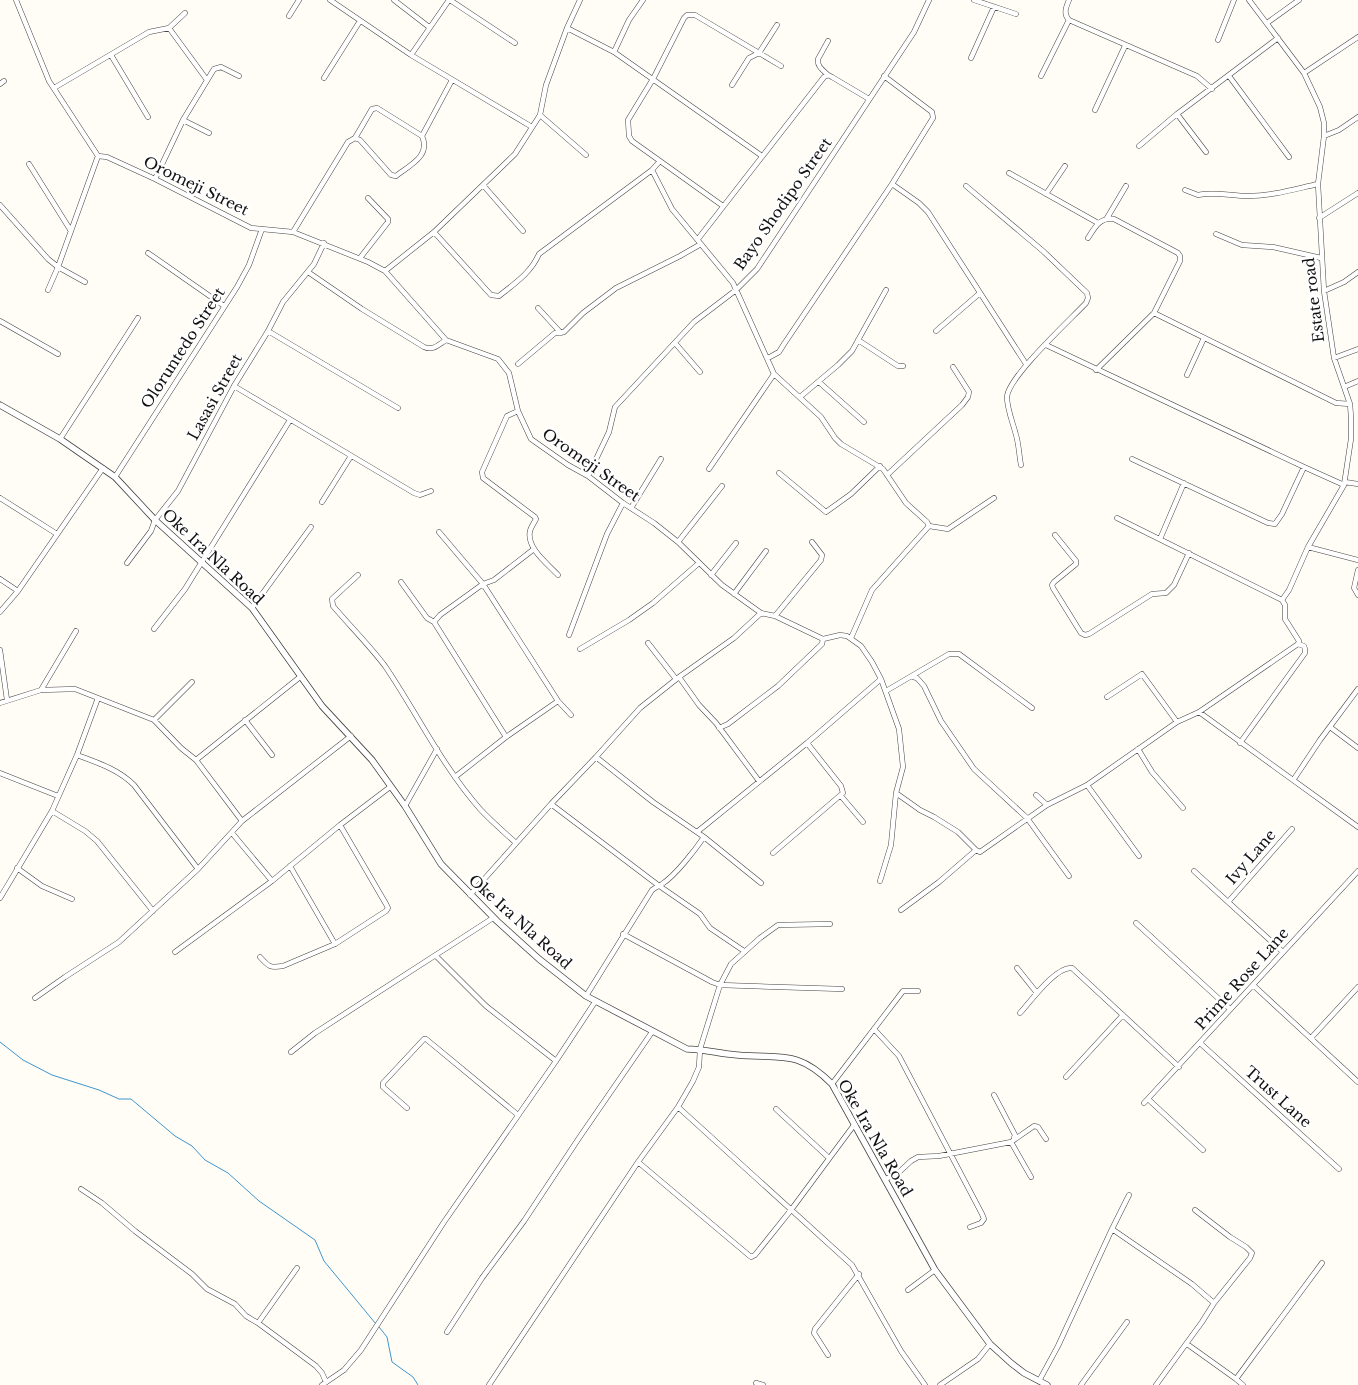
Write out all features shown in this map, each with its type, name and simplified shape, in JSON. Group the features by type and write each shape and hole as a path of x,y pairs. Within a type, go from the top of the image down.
{"street":[{"path":"16,0 48,81 98,156 58,268 48,290"},
{"path":"289,16 299,0"},
{"path":"330,0 411,55 532,127"},
{"path":"394,0 429,27"},
{"path":"411,55 429,27 450,0 515,43"},
{"path":"385,271 434,232 515,154 540,115 546,85 567,28 580,0"},
{"path":"614,52 629,20 643,0"},
{"name":"Bayo Shodipo Street","path":"588,476 609,432 615,407 694,322 736,290 757,268 914,32 928,0"},
{"path":"974,0 1016,14"},
{"path":"1069,0 1065,13 1069,20 1197,76 1212,89"},
{"path":"1218,40 1234,0"},
{"name":"Estate road","path":"1249,0 1304,73 1320,107 1324,123 1324,136 1318,184 1324,291 1334,358 1350,404 1351,439 1345,484 1308,547 1289,590 1282,600"},
{"path":"1267,23 1299,0"},
{"path":"971,58 994,7"},
{"path":"54,88 150,32 169,28 185,13"},
{"path":"723,206 632,141 629,136 628,122 653,79 684,18 688,15 695,16 781,66"},
{"path":"1041,76 1069,20"},
{"path":"324,78 360,21"},
{"path":"732,85 749,58 759,53 777,25"},
{"path":"169,28 207,80"},
{"path":"567,28 614,52 762,156"},
{"path":"1304,73 1358,37"},
{"path":"1139,146 1177,114 1278,38"},
{"path":"828,41 818,59 818,66 828,75 869,99"},
{"path":"1095,110 1125,46"},
{"path":"111,55 148,117"},
{"path":"155,179 183,120 214,69 221,67 239,76"},
{"path":"518,364 555,333 564,332 583,313 616,288 680,256 700,242 723,206 824,77 828,75"},
{"path":"768,358 779,352 892,184 933,118 932,112 884,76"},
{"path":"1229,76 1289,157"},
{"path":"422,136 452,80"},
{"path":"293,232 348,142 355,138 374,107 422,136 425,145 424,151 416,160 394,176 360,140 355,138"},
{"path":"1177,114 1206,152"},
{"path":"540,115 586,155"},
{"path":"1324,136 1339,130 1358,117"},
{"path":"183,120 209,133"},
{"name":"Oromeji Street","path":"98,156 107,157 155,179 241,224 262,230 293,232 360,258 385,271 446,340 502,362 510,373 518,411 531,439 568,465 588,476 623,503 654,523 678,542 711,575 734,594 762,613 775,616 823,639"},
{"path":"434,232 491,295 498,296 522,279 539,254 652,170 660,160"},
{"path":"29,164 71,231"},
{"path":"1046,194 1065,166"},
{"path":"652,170 672,209 733,283 774,374 821,417 841,444 880,466 906,503 927,522 928,526"},
{"path":"1008,173 1098,223"},
{"path":"892,184 919,203 928,212 1026,364"},
{"path":"1185,190 1198,195 1205,193 1248,196 1273,194 1318,184"},
{"path":"483,185 523,231"},
{"path":"966,186 1043,251 1087,293 1088,298 1086,303 1026,364 1012,383 1007,398 1017,437 1021,465"},
{"path":"1088,238 1098,223 1107,218 1126,186"},
{"path":"1319,218 1358,193"},
{"path":"360,258 388,222 368,198"},
{"path":"0,205 48,259 58,268 85,282"},
{"path":"1096,370 1154,313 1180,261 1178,253 1114,219 1107,218"},
{"name":"Oloruntedo Street","path":"115,477 237,287 249,265 262,230"},
{"path":"1216,234 1242,245 1273,247 1322,258"},
{"name":"Lasasi Street","path":"127,563 151,531 155,520 178,491 234,386 268,332 283,302 315,262 324,243"},
{"path":"148,253 224,306"},
{"path":"308,272 424,347 433,349 446,340"},
{"path":"1324,291 1344,282 1358,272"},
{"path":"800,397 838,366 852,351 886,290"},
{"path":"936,331 980,293"},
{"path":"538,308 561,333"},
{"path":"1154,313 1336,403 1350,404"},
{"path":"60,439 138,318"},
{"path":"0,321 58,354"},
{"path":"268,332 398,408"},
{"path":"1187,375 1204,338"},
{"path":"858,340 895,364 903,366"},
{"path":"675,343 700,372"},
{"path":"1046,345 1304,467 1345,484 1358,484"},
{"path":"1334,358 1358,349"},
{"path":"887,475 962,405 968,397 969,392 953,367"},
{"path":"709,469 774,374"},
{"path":"1344,387 1358,381"},
{"path":"819,382 864,422"},
{"path":"234,386 414,493 420,495 431,491"},
{"name":"Oke Ira Nla Road","path":"0,405 60,439 115,477 155,520 252,608 322,706 372,760 405,806 441,864 493,918 539,959 595,1002 687,1049 700,1049 736,1055 790,1058 815,1069 832,1084 935,1270 990,1344 1024,1373 1047,1385"},
{"path":"518,411 507,416 482,472 483,478 535,517 530,535 534,549 558,576"},
{"path":"154,628 185,589 290,420"},
{"path":"322,502 351,456"},
{"path":"631,508 661,459"},
{"path":"1132,459 1275,524 1282,514 1304,467"},
{"path":"779,473 826,512 851,494 880,466"},
{"path":"0,612 18,591 103,468"},
{"path":"1160,539 1184,483"},
{"path":"678,542 722,486"},
{"path":"0,498 57,534"},
{"path":"928,526 948,529 994,498"},
{"path":"569,635 607,534 623,503"},
{"path":"1117,518 1282,600 1285,605 1285,618 1298,644"},
{"path":"851,638 872,590 928,526"},
{"path":"252,608 311,527"},
{"path":"439,532 483,584 558,701 571,715"},
{"path":"1056,535 1076,561 1076,564 1052,585 1081,632 1085,635 1152,594 1166,593 1171,589 1189,553"},
{"path":"775,616 821,560 822,555 812,542"},
{"path":"711,575 736,543"},
{"path":"1308,547 1358,560"},
{"path":"434,622 440,615 483,584 494,580 534,549"},
{"path":"734,594 766,551"},
{"path":"580,649 629,620 653,603 699,563"},
{"path":"1358,570 1354,588 1358,594"},
{"path":"358,575 332,599 333,606 384,665 455,777 481,810 516,842"},
{"path":"0,579 18,591"},
{"path":"401,582 427,618 434,622 506,737"},
{"path":"470,895 516,842 640,708 734,638 762,613"},
{"path":"41,690 76,631"},
{"path":"719,728 728,724 778,686 822,644 823,639 840,635 851,638 861,646 881,679 900,729 903,767 896,793 891,845 880,881"},
{"path":"648,643 719,728 759,781"},
{"path":"896,793 920,810 958,832 980,852 1027,818 1047,805 1087,785 1177,722 1199,712 1298,644"},
{"path":"1240,743 1305,653 1306,649 1304,646 1298,644"},
{"path":"0,650 7,700"},
{"path":"886,691 949,654 960,654 1032,708"},
{"path":"1107,697 1142,674 1177,722"},
{"path":"196,760 300,676"},
{"path":"912,677 917,678 924,686 942,721 974,769 1027,818 1069,876"},
{"path":"697,832 807,743 881,679"},
{"path":"154,720 192,682"},
{"path":"0,704 7,700 41,690 75,689 154,720 181,748 196,760 242,821"},
{"path":"1294,779 1358,689"},
{"path":"0,898 43,829 52,811 77,755 98,698"},
{"path":"455,777 506,737 558,701"},
{"path":"1199,712 1358,826"},
{"path":"245,720 272,755"},
{"path":"1330,727 1358,748"},
{"path":"35,998 119,942 198,869 242,821 351,736"},
{"path":"773,853 841,796 843,789 807,743"},
{"path":"405,806 437,749"},
{"path":"1138,749 1152,772 1183,808"},
{"path":"77,755 125,775 198,869"},
{"path":"596,757 653,802 704,837 761,883"},
{"path":"0,773 58,796"},
{"path":"1087,785 1139,856"},
{"path":"175,952 272,881 390,787"},
{"path":"1036,795 1047,805"},
{"path":"841,796 863,822"},
{"path":"551,804 658,885 700,914 710,928 744,951"},
{"path":"52,811 85,830 97,840 153,911"},
{"path":"260,957 268,966 275,968 283,966 335,944 388,908 340,825"},
{"name":"Ivy Lane","path":"1228,901 1292,829"},
{"path":"232,833 272,881"},
{"path":"586,996 652,890 664,883 683,864 704,837"},
{"path":"901,910 939,882 976,850"},
{"path":"290,866 335,944"},
{"path":"17,868 42,886 72,899"},
{"path":"1194,871 1283,952"},
{"name":"Prime Rose Lane","path":"1204,1150 1146,1101 1358,871"},
{"path":"291,1052 315,1032 493,918"},
{"path":"1136,923 1230,1009"},
{"path":"488,1385 638,1162 678,1107 699,1067 700,1049 720,985 731,964 744,951 778,925 830,924"},
{"path":"623,934 720,985 842,989"},
{"path":"436,956 486,1006 556,1061"},
{"path":"1017,968 1037,993"},
{"path":"1020,1013 1061,970 1072,968 1179,1067"},
{"path":"1253,985 1358,1082"},
{"path":"1312,1038 1358,987"},
{"path":"832,1084 903,991 918,991"},
{"path":"81,1189 102,1203 135,1232 192,1274 207,1289 235,1304 246,1316 316,1366 322,1373 324,1384 344,1370 354,1359 444,1222 595,1002"},
{"path":"1066,1077 1123,1015"},
{"path":"874,1029 899,1056 984,1219 981,1223 970,1228"},
{"path":"448,1332 482,1278 524,1221 652,1032"},
{"path":"407,1108 383,1087 383,1083 426,1039 518,1115"},
{"name":"Trust Lane","path":"1200,1043 1339,1169"},
{"path":"994,1095 1015,1135 1013,1140 1030,1177"},
{"path":"678,1107 852,1265 859,1274 901,1351 925,1385"},
{"path":"776,1109 829,1158"},
{"path":"638,1162 746,1255 751,1257 755,1255 791,1210 854,1125"},
{"path":"885,1179 896,1175 911,1161 918,1158 949,1154 1013,1140 1036,1126 1046,1139"},
{"path":"1039,1381 1062,1339 1129,1195"},
{"path":"1156,1385 1252,1253 1195,1210"},
{"path":"1112,1229 1192,1284 1214,1303"},
{"path":"1236,1379 1322,1263"},
{"path":"258,1323 297,1268"},
{"path":"908,1290 935,1270"},
{"path":"828,1355 814,1333 815,1329 859,1274"},
{"path":"1081,1385 1127,1322"},
{"path":"940,1385 949,1382 978,1359 990,1344"},
{"path":"1187,1344 1243,1385"},
{"path":"756,1383 763,1385"}],"waterway":[{"path":"0,1042 23,1060 52,1075 99,1090 119,1099 131,1099 175,1136 192,1146 205,1160 228,1173 259,1201 315,1240 324,1261 376,1324"},
{"path":"379,1327 387,1337 392,1362 413,1377 418,1385"}]}
